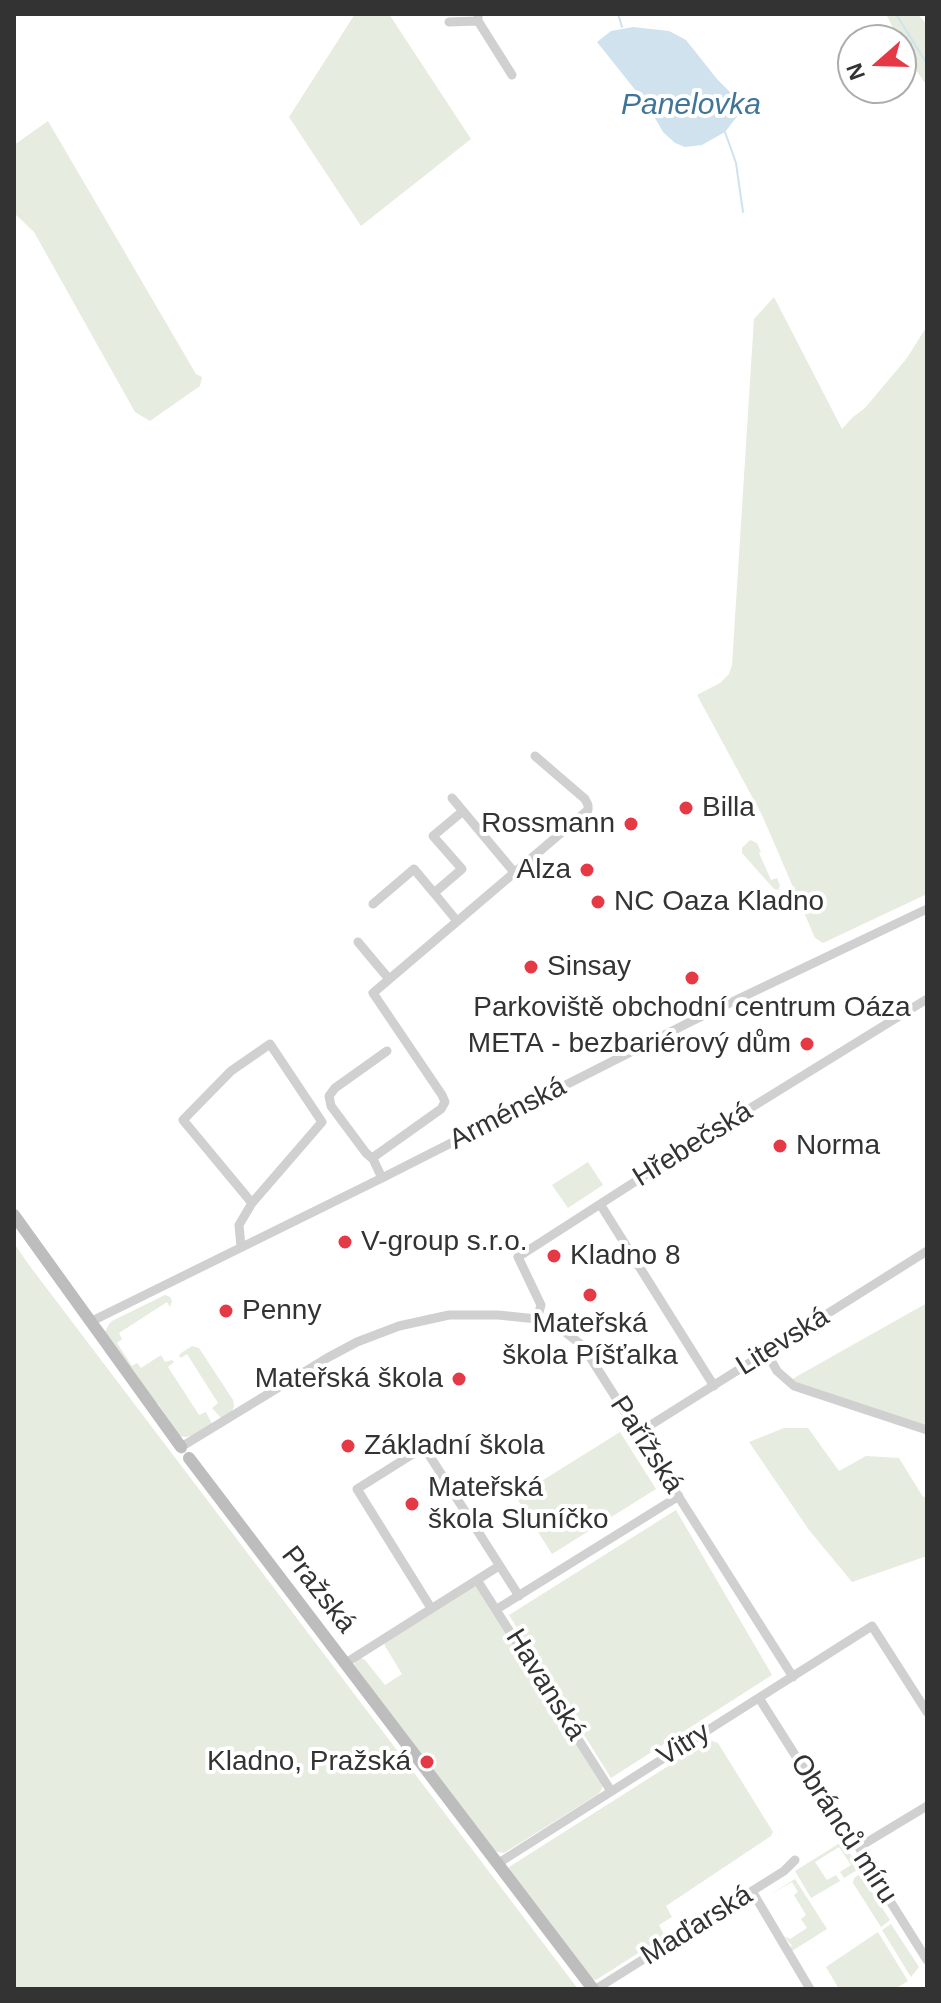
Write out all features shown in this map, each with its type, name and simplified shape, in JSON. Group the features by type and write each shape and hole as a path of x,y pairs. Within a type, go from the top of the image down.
{"street":[{"path":"449,22 478,18 512,75"},
{"path":"373,1159 441,1109 445,1102 373,993 588,810 585,799 535,756"},
{"path":"452,798 514,872"},
{"path":"434,893 462,869 433,836 463,811"},
{"path":"373,904 414,869 457,921"},
{"name":"Arménská","path":"90,1322 690,1022 927,909"},
{"path":"358,942 389,979"},
{"name":"Hřebečská","path":"537,1319 541,1305 518,1257 927,999"},
{"path":"241,1247 239,1225 252,1203 322,1122 270,1044 231,1071 183,1120 252,1203"},
{"path":"382,1178 373,1159 331,1106 329,1096 335,1088 387,1051"},
{"path":"600,1204 714,1386"},
{"name":"Pražská","path":"14,1215 185,1453 594,1989"},
{"name":"Litevská","path":"638,1433 927,1251"},
{"name":"Pařížská","path":"185,1453 327,1358 357,1342 399,1326 449,1315 537,1319 565,1332 583,1346 793,1677"},
{"path":"767,1353 777,1371 794,1386 927,1430"},
{"path":"431,1608 357,1489 424,1447 519,1596"},
{"path":"497,1609 679,1496"},
{"path":"344,1664 499,1566"},
{"name":"Havanská","path":"477,1580 611,1791"},
{"name":"Vitry","path":"497,1864 872,1626 927,1712"},
{"name":"Obránců míru","path":"759,1698 859,1847 927,1960"},
{"path":"859,1847 927,1806"},
{"name":"Maďarská","path":"594,1989 784,1871 795,1860"},
{"path":"752,1891 810,1989"}],"shaded area":[{"path":"355,14 389,14 471,139 361,226 289,117"},
{"path":"886,14 918,14 927,25 927,86 917,72 917,24 891,24"},
{"path":"48,121 196,374 202,377 200,386 150,421 135,412 34,232 14,213 14,145"},
{"path":"774,297 842,429 865,408 907,358 927,326 927,894 823,943 815,938 762,815 697,695 720,683 729,674 732,665 754,319"},
{"path":"750,840 757,843 771,880 777,878 778,890 742,853 742,848"},
{"path":"588,1162 603,1185 568,1208 552,1185"},
{"path":"14,1243 29,1265 578,1989 14,1989"},
{"path":"165,1295 172,1301 170,1307 167,1302 119,1333 122,1339 117,1343 132,1366 137,1363 141,1368 161,1355 165,1362 174,1362 168,1367 199,1415 206,1412 212,1424 185,1437 179,1436 165,1421 159,1405 145,1394 105,1332 112,1321"},
{"path":"927,1303 927,1426 791,1381 794,1378"},
{"path":"192,1346 199,1348 233,1400 232,1412 221,1418 212,1408 218,1403 187,1354 181,1358 179,1356"},
{"path":"784,1428 808,1428 839,1471 866,1456 899,1458 923,1497 927,1496 927,1556 852,1582 809,1530 749,1442"},
{"path":"620,1432 656,1489 552,1554 516,1497"},
{"path":"676,1510 772,1675 611,1778 509,1615"},
{"path":"472,1586 477,1587 603,1786 597,1795 504,1853 493,1851 354,1665 356,1659 365,1660 385,1685 402,1674 384,1642"},
{"path":"712,1741 718,1743 773,1832 771,1836 666,1906 672,1917 659,1925 665,1936 596,1980 589,1978 509,1867"},
{"path":"843,1841 859,1869 844,1878 840,1872 851,1865 839,1847 815,1862 827,1880 836,1875 840,1881 811,1898 795,1871"},
{"path":"860,1874 890,1920 881,1927 853,1883"},
{"path":"795,1879 827,1929 792,1951 784,1936 790,1939 807,1928 801,1919 806,1915 794,1895 798,1892 792,1882 769,1895"},
{"path":"891,1924 919,1967 911,1977 882,1930"},
{"path":"878,1932 908,1981 895,1989 839,1989 826,1967"}],"water":[{"name":"Panelovka","path":"633,27 669,31 686,40 738,105 739,114 725,132 702,145 685,147 663,132 648,106 597,42 611,31"}],"waterway":[{"path":"618,14 622,27"},
{"path":"896,14 927,64"},
{"path":"725,132 736,163 743,212"}],"place":[{"name":"Billa","path":"686,808"},
{"name":"Rossmann","path":"631,824"},
{"name":"Alza","path":"587,870"},
{"name":"NC Oaza Kladno","path":"598,902"},
{"name":"Sinsay","path":"531,967"},
{"name":"Parkoviště obchodní centrum Oáza","path":"692,978"},
{"name":"META - bezbariérový dům","path":"807,1044"},
{"name":"Norma","path":"780,1146"},
{"name":"V-group s.r.o.","path":"345,1242"},
{"name":"Kladno 8","path":"554,1256"},
{"name":"Mateřská škola Píšťalka","path":"590,1295"},
{"name":"Penny","path":"226,1311"},
{"name":"Mateřská škola","path":"459,1379"},
{"name":"Základní škola","path":"348,1446"},
{"name":"Mateřská škola Sluníčko","path":"412,1504"},
{"name":"Kladno, Pražská","path":"427,1762"}]}
